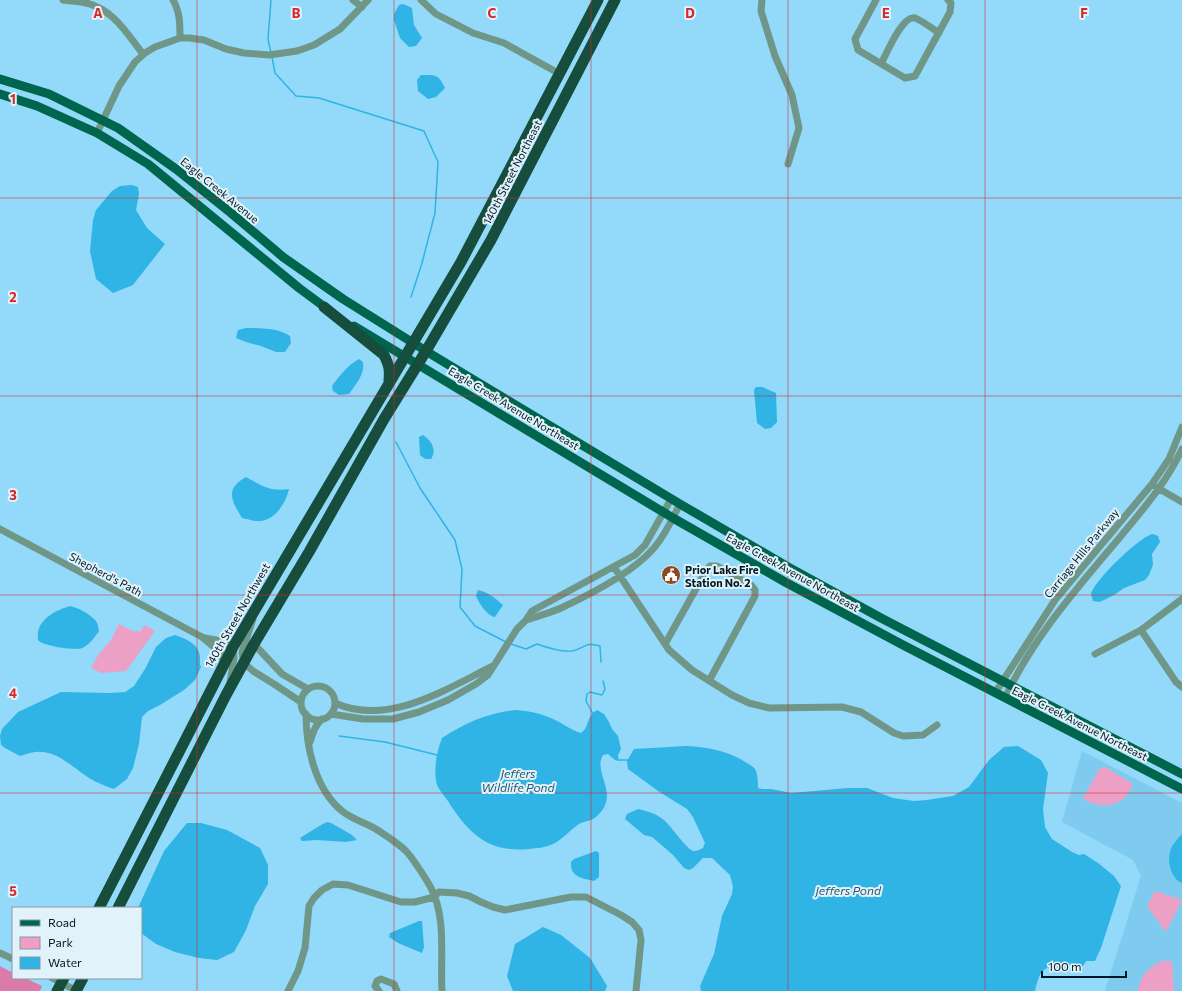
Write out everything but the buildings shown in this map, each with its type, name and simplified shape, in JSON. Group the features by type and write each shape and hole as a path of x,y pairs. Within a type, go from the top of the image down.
{"highway":[{"name":"140th Street Northeast","path":"413,343 461,262 598,0"},
{"name":"140th Street Northeast","path":"426,351 491,240 615,0"},
{"path":"324,307 384,355 389,362 389,382"},
{"name":"140th Street Northwest","path":"100,907 233,647 413,343"},
{"path":"119,907 226,695 254,644 309,552 384,419 426,351"},
{"path":"77,991 83,979"}],"main road":[{"name":"Eagle Creek Avenue","path":"0,79 49,94 118,128 176,169 283,257 343,299 413,343"},
{"path":"0,94 37,106 97,133 148,164 293,284 324,307 404,356"},
{"name":"Eagle Creek Avenue Northeast","path":"413,343 671,499 788,567 867,611 1182,774"},
{"name":"Eagle Creek Avenue Northeast","path":"404,356 673,518 785,582 902,645 1182,789"}],"street":[{"path":"62,0 82,2 100,8 115,18 143,54"},
{"path":"172,0 177,8 180,23 180,38"},
{"path":"354,0 362,7"},
{"path":"97,133 119,86 135,62 143,54 154,47 180,38 204,40 226,49 244,54 269,55 296,51 314,45 340,29 368,0"},
{"path":"421,0 436,14 473,33 504,43 560,74"},
{"path":"762,0 761,11 775,56 792,95 799,128 788,164"},
{"path":"876,0 855,39 858,50 905,78 915,76 939,33 950,12 951,3 948,0"},
{"path":"881,64 902,24 910,18 915,18 939,33"},
{"name":"Carriage Hills Parkway","path":"995,693 1001,681 1055,600 1152,484 1169,458 1182,427"},
{"name":"Carriage Hills Parkway","path":"1005,698 1010,686 1063,604 1159,489 1174,467 1182,450"},
{"path":"1152,484 1182,502"},
{"path":"310,744 314,729 318,722 331,714 363,719 393,719 419,712 448,700 476,684 488,675 517,629 532,611 635,555 645,545 671,499"},
{"path":"526,620 560,608 621,575 645,558 655,548 680,504"},
{"name":"Shepherd's Path","path":"0,529 202,637 221,653 224,664"},
{"path":"614,566 669,650 692,670 732,695 749,703 769,708 842,707 861,712 894,733 903,736 923,735 937,725"},
{"path":"666,644 710,566 717,566 751,585 755,590 754,596 709,681"},
{"path":"1095,654 1141,630 1182,599"},
{"path":"257,605 242,652 244,663 253,671 301,702"},
{"path":"1141,630 1176,682 1182,686"},
{"name":"Shepherd's Path","path":"202,637 221,641 233,647"},
{"path":"254,644 282,674 308,689"},
{"path":"226,695 233,666 233,647"},
{"path":"335,703 344,707 361,710 391,709 414,703 471,678 493,666"},
{"path":"322,719 311,718 302,709 301,702 305,692 308,689 318,686 328,689 332,693 335,703 331,714"},
{"path":"306,714 313,766 324,792 341,810 356,820 378,830 406,851 430,887 438,911 441,940 442,991"},
{"path":"288,991 298,971 305,948 309,906 322,890 333,884 348,885 401,902 415,902 434,897 439,892 457,893 505,910 570,897 586,897 632,922 639,930 641,940 636,991"},
{"path":"0,953 12,959"},
{"path":"379,991 376,986 377,981 381,979 394,984 396,991"},
{"path":"58,982 77,991"}],"shaded area":[{"path":"1082,751 1182,803 1182,991 1105,991 1141,876 1133,860 1062,822"},
{"path":"0,966 12,972 12,979 27,979 42,986 40,991 0,991"}],"green space":[{"path":"119,624 135,632 136,630 140,632 144,625 155,631 126,671 101,673 91,668 98,655 111,640"},
{"path":"1105,767 1133,784 1127,795 1117,803 1111,805 1100,805 1088,802 1083,799 1099,769"},
{"path":"1155,891 1182,900 1166,932 1147,906"},
{"path":"1161,961 1172,961 1174,991 1138,991 1145,973"}],"water":[{"path":"403,4 412,8 414,25 422,38 416,46 409,47 400,38 394,20 394,14 399,5"},
{"path":"421,75 436,76 445,88 436,97 428,99 418,91 417,80"},
{"path":"132,185 138,187 139,194 136,210 147,228 165,244 133,285 113,293 96,279 90,251 93,220 96,210 112,191 120,186"},
{"path":"246,328 280,331 290,336 291,343 285,352 276,352 236,338 238,330"},
{"path":"359,359 363,362 363,371 349,394 339,395 333,391 332,386 338,378 347,368"},
{"path":"756,387 762,387 776,393 777,422 771,428 765,429 757,423 754,390"},
{"path":"423,435 433,446 434,452 431,459 425,459 420,455 419,437"},
{"path":"246,477 262,486 272,489 289,489 282,506 274,515 258,521 242,518 235,506 232,495 235,486 239,481"},
{"path":"1153,534 1158,536 1160,542 1152,554 1153,565 1145,580 1124,588 1104,600 1099,602 1093,601 1091,594 1100,579 1128,550 1138,542"},
{"path":"478,590 488,594 503,605 495,617 486,612 481,605 476,596"},
{"path":"70,606 77,608 91,616 98,624 99,631 92,641 82,648 73,649 53,646 39,641 38,632 42,622 55,612"},
{"path":"175,635 188,640 198,649 201,667 195,680 184,690 148,711 142,717 139,744 133,768 127,779 114,789 91,779 64,760 52,754 38,752 20,756 1,745 0,736 2,729 18,712 61,692 125,692 134,686 145,669 156,647 166,638"},
{"name":"Jeffers Wildlife Pond","path":"516,710 544,715 581,733 586,728 591,715 597,710 604,714 612,729 618,736 621,749 618,755 619,761 615,760 608,754 603,755 601,769 607,792 607,800 603,809 596,817 579,824 556,842 544,847 515,849 502,848 491,844 463,823 436,783 436,759 442,738 460,727 486,716"},
{"name":"Jeffers Pond","path":"686,746 701,747 729,754 751,765 755,769 758,788 762,789 771,789 791,793 848,788 867,788 893,798 914,801 953,796 969,787 989,760 1004,747 1018,746 1041,760 1048,773 1043,809 1045,827 1052,839 1072,852 1079,855 1084,854 1098,863 1114,876 1121,886 1101,948 1095,961 1086,961 1083,966 1055,965 1045,969 1041,973 1035,991 701,991 700,986 714,954 722,916 732,894 733,887 730,875 712,858 703,858 689,870 684,868 673,855 652,837 644,835 625,819 627,814 638,809 650,812 659,816 665,821 691,850 695,851 703,848 705,843 693,817 687,809 658,791 628,769 627,761 634,749"},
{"path":"327,822 352,835 357,840 346,842 317,840 302,841 300,838"},
{"path":"187,823 201,823 227,830 260,848 268,865 268,884 255,906 246,930 234,952 217,960 199,958 175,952 156,944 142,934 142,907 138,907 164,851"},
{"path":"1182,834 1182,883 1175,878 1172,873 1169,858 1172,847"},
{"path":"596,851 599,853 599,877 594,881 582,878 575,874 571,867 571,862 574,859"},
{"path":"422,921 424,947 422,953 398,943 389,937 390,933"},
{"path":"543,927 561,935 590,958 607,986 605,991 513,991 507,976 515,944"}],"waterway":[{"path":"271,0 268,39 271,53"},
{"path":"272,57 275,73 296,96 319,98 424,131 438,162 435,213 422,263 411,297"},
{"path":"396,442 420,488 455,540 462,569 460,607 475,626 506,642"},
{"path":"511,644 526,649 537,644 563,651 572,651 591,644 600,646 601,662"},
{"path":"593,714 586,701 587,694 590,692 602,695 605,689 603,681"},
{"path":"339,736 385,742 437,755"},
{"path":"619,760 628,760"}],"place":[{"name":"Prior Lake Fire Station No. 2","path":"671,575"}]}
